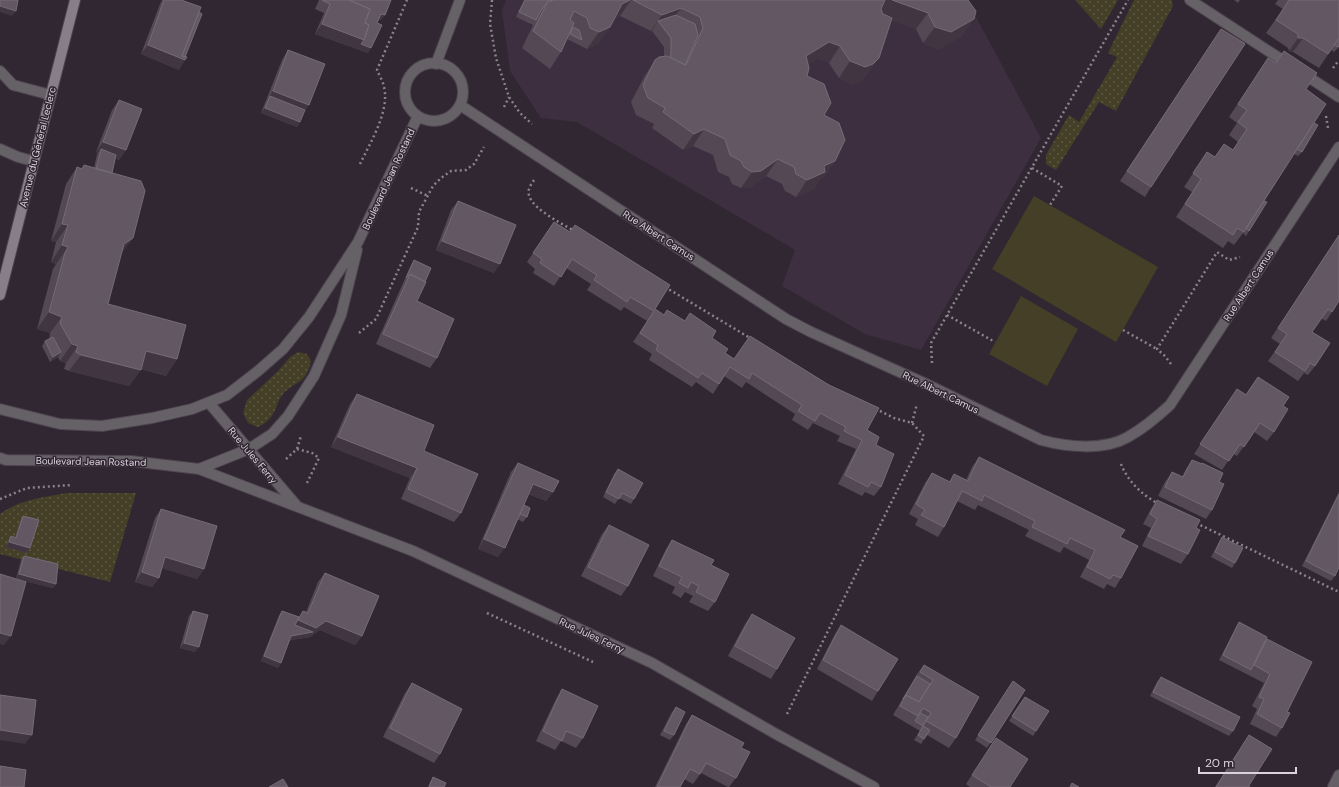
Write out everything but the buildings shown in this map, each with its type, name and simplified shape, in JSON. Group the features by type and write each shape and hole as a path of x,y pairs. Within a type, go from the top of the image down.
{"main road":[{"name":"Avenue du Général Leclerc","path":"0,295 75,0"}],"street":[{"path":"436,64 460,0"},
{"path":"1190,0 1339,97"},
{"path":"436,64 445,66 459,77 463,96 460,105 450,116 437,121 427,120 418,116 411,110 405,93 407,83 411,75 418,68 427,65 436,64"},
{"path":"0,71 13,85 51,95"},
{"name":"Rue Albert Camus","path":"460,105 786,319 811,332 924,383 1041,440 1060,445 1082,446 1112,443 1127,438 1146,426 1170,405 1339,147"},
{"name":"Boulevard Jean Rostand","path":"0,409 60,424 102,426 152,418 192,408 227,395 258,372 284,348 309,317 358,242 418,116"},
{"path":"0,149 18,157 33,161"},
{"name":"Boulevard Jean Rostand","path":"0,458 6,460 131,460 199,469 249,449 272,434 288,416 314,376 341,315 358,242"},
{"name":"Rue Jules Ferry","path":"209,402 298,507"},
{"name":"Rue Jules Ferry","path":"199,469 413,551 652,663 776,734 874,787"},
{"path":"1333,787 1339,775"}],"path":[{"path":"360,164 382,116 385,104 384,88 377,70 407,0"},
{"path":"492,0 490,24 496,58 510,97 520,113 536,128"},
{"path":"929,369 932,362 931,343 1128,0"},
{"path":"356,335 376,319 418,227 420,212 433,186 441,178 451,172 466,170 474,164 485,145"},
{"path":"1032,168 1062,186 1050,206"},
{"path":"536,175 529,189 530,199 540,210 580,235"},
{"path":"411,188 428,196"},
{"path":"1157,349 1217,252"},
{"path":"662,285 756,342"},
{"path":"947,315 995,342"},
{"path":"1123,330 1157,349 1165,356 1171,364 1167,370"},
{"path":"932,362 936,365"},
{"path":"912,423 918,400"},
{"path":"785,718 924,436 912,423 894,418 872,408"},
{"path":"304,429 297,450 312,453 319,458 306,486"},
{"path":"1112,443 1125,475 1149,498 1163,506"},
{"path":"0,499 27,488"},
{"path":"1191,520 1339,592"},
{"path":"486,612 594,662"}],"shaded area":[{"path":"506,0 967,0 1041,138 921,350 865,334 782,286 795,250 577,122 541,118 510,71 502,10"},
{"path":"1075,0 1118,0 1101,29"},
{"path":"1134,0 1172,0 1173,6 1116,111 1099,102 1056,170 1046,164 1046,155 1069,115 1079,122 1117,57 1108,53"},
{"path":"1034,196 1158,267 1116,342 992,269"},
{"path":"1021,296 1078,329 1047,386 989,354"},
{"path":"298,352 307,354 311,361 306,375 285,392 280,398 272,416 266,422 258,427 248,423 243,413 247,400 278,371 290,357"},
{"path":"67,493 136,493 110,582 0,554 0,514 23,502"}]}
